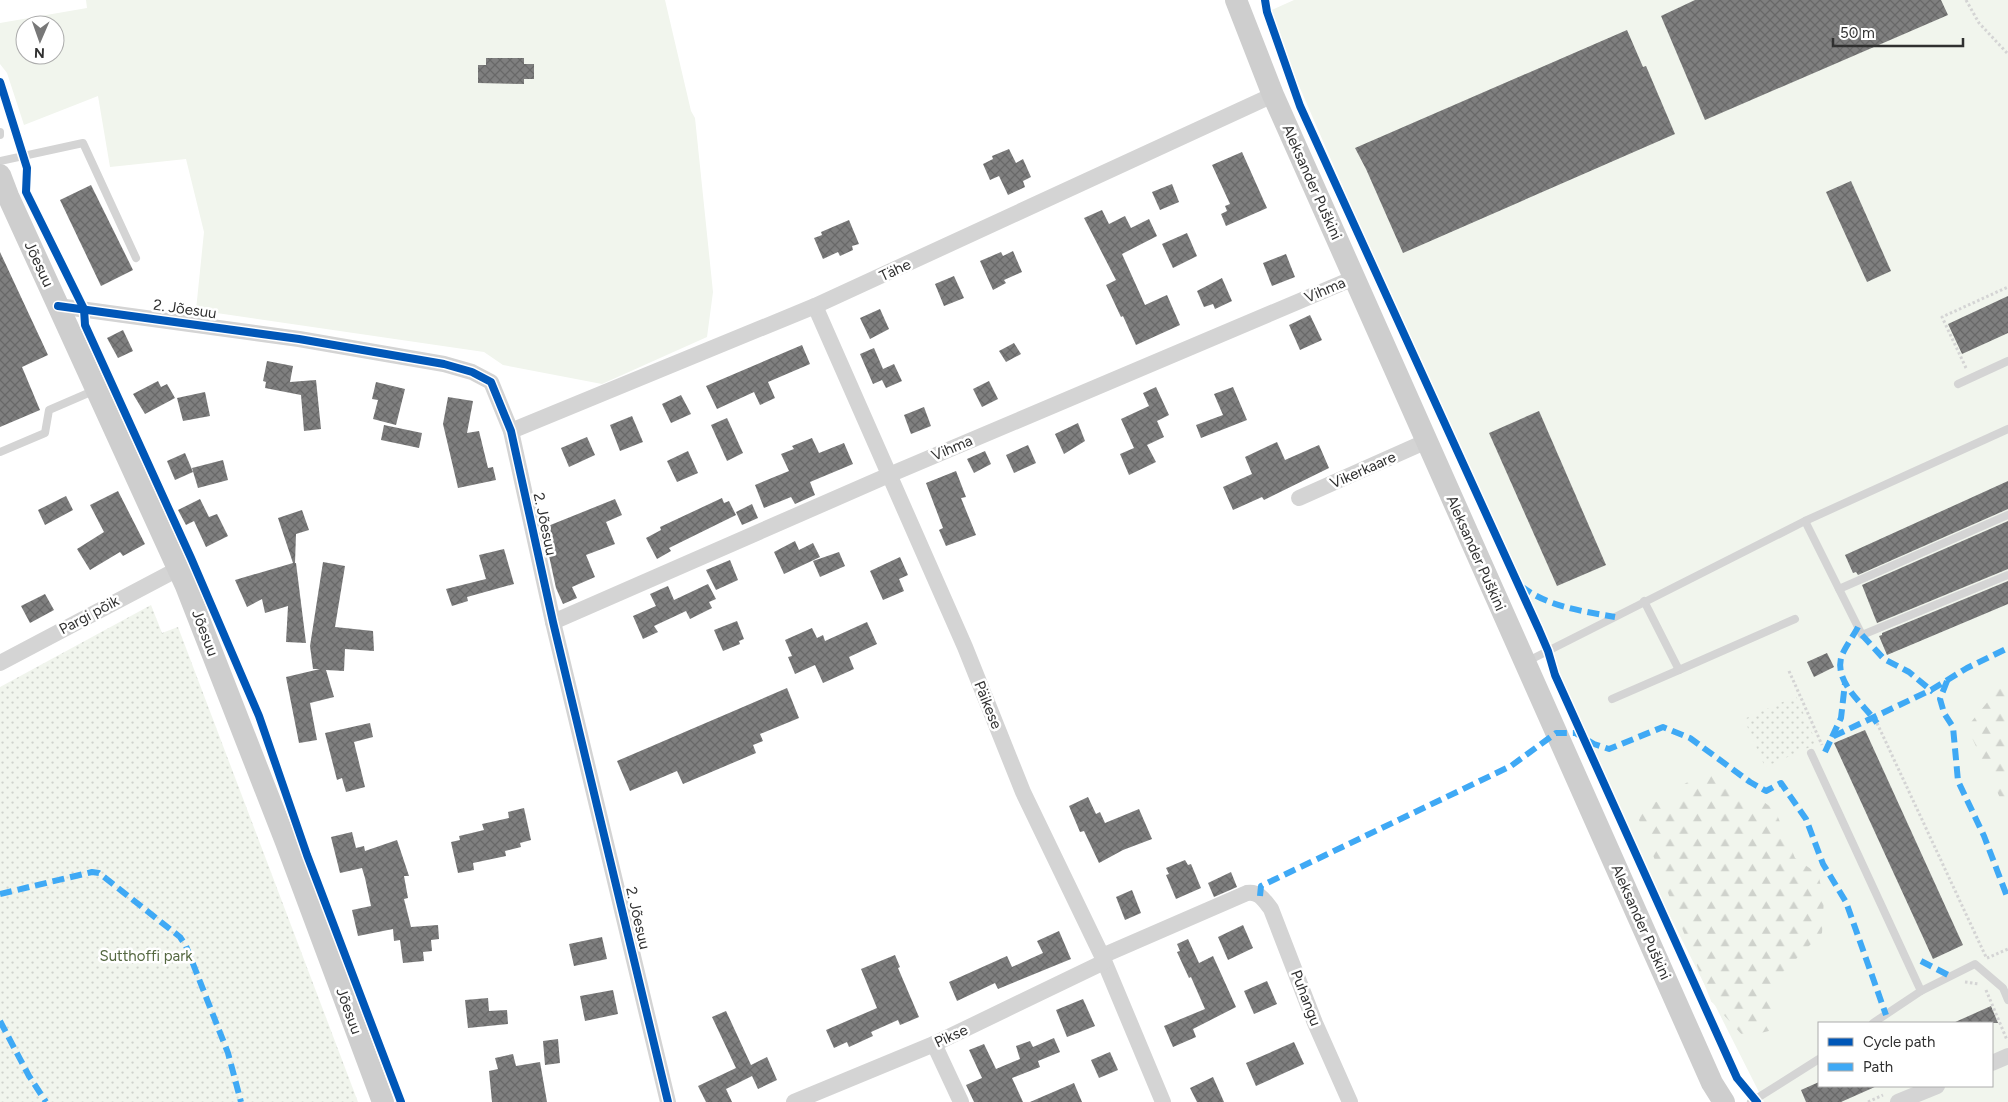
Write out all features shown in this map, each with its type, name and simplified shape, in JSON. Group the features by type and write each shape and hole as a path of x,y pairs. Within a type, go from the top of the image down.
{"main road":[{"name":"Aleksander Puškini","path":"1236,0 1273,95 1354,278 1712,1083 1724,1102"},
{"name":"Jõesuu","path":"0,176 178,569 283,833 383,1102"}],"street":[{"name":"Tähe","path":"511,431 815,306 1273,95"},
{"name":"Vihma","path":"553,622 889,474 1354,278"},
{"name":"2. Jõesuu","path":"58,306 299,339 444,364 472,372 491,382 511,431 553,622 668,1102"},
{"name":"Päikese","path":"815,306 965,647 1023,792 1103,959 1163,1102"},
{"name":"Vikerkaare","path":"1300,498 1427,442"},
{"name":"Pargi põik","path":"0,663 178,569"},
{"name":"Pikse","path":"794,1102 934,1044 1103,959 1247,893 1253,892 1260,896"},
{"name":"Puhangu","path":"1260,896 1271,909 1315,1023 1350,1102"},
{"path":"934,1044 961,1102"},
{"path":"1993,1062 2004,1050"},
{"path":"1898,1102 1935,1087"}],"lane":[{"path":"0,161 83,143 136,258"},
{"path":"1958,384 2008,361"},
{"path":"0,452 45,433 49,410 96,390"},
{"path":"1525,662 1805,521 2008,428"},
{"path":"1839,589 2008,515"},
{"path":"1805,521 1862,635 2008,575"},
{"path":"1644,601 1679,670"},
{"path":"1612,699 1795,618"},
{"path":"1811,753 1921,991"},
{"path":"1874,1022 1921,991 1975,964 2003,988 2008,1000"},
{"path":"1751,1102 1818,1060"}],"path":[{"path":"1966,0 1979,23 2008,54"},
{"path":"1970,378 1942,317 2008,287"},
{"path":"1789,671 1822,746"},
{"path":"1877,723 1987,958"},
{"path":"1975,964 2008,949"},
{"path":"1950,976 1955,980 1984,985 2007,1042 2004,1050"}],"green space":[{"path":"86,0 665,0 691,111 695,118 713,292 707,337 602,384 503,365 484,352 196,310 204,232 186,159 110,167 98,96 24,125 7,73 0,64 0,23 15,20 15,65 65,65 65,15 46,15 87,8"},
{"path":"1294,0 2008,0 2008,1102 1764,1102 1594,766 1267,12"},
{"name":"Sutthoffi park","path":"151,605 162,633 178,627 358,1102 0,1102 0,687"},
{"path":"2008,677 2008,815 1967,727"},
{"path":"1796,696 1817,744 1765,767 1744,719"},
{"path":"1703,773 1727,775 1748,803 1761,800 1775,810 1795,858 1818,874 1824,898 1822,933 1770,985 1777,1005 1773,1030 1744,1037 1711,1001 1639,820 1645,802 1680,801 1681,786"}],"building":[{"path":"1695,0 1941,0 1948,15 1705,120 1661,16"},
{"path":"1627,30 1643,67 1646,66 1675,134 1403,253 1355,148"},
{"path":"486,58 524,58 524,64 534,64 534,79 524,79 524,84 478,83 478,65 486,65"},
{"path":"1009,149 1016,163 1023,159 1031,177 1023,181 1025,187 1008,195 999,176 990,180 983,164 993,159 992,156"},
{"path":"1242,152 1267,208 1226,226 1221,214 1227,211 1225,206 1230,204 1212,165"},
{"path":"1851,181 1891,271 1867,282 1826,192"},
{"path":"1172,184 1179,202 1160,210 1152,192"},
{"path":"91,185 133,270 101,286 60,200"},
{"path":"1102,210 1109,224 1125,216 1131,228 1149,219 1157,236 1122,254 1145,305 1167,295 1180,325 1136,345 1106,285 1116,280 1084,218"},
{"path":"849,220 859,244 852,246 853,250 840,256 838,252 823,259 814,238 822,235 821,232"},
{"path":"1187,233 1197,256 1173,268 1162,244"},
{"path":"1013,251 1022,272 1004,280 1006,283 993,290 980,261 1001,252 1003,256"},
{"path":"0,252 48,355 22,367 40,410 0,427"},
{"path":"1286,254 1295,277 1272,286 1263,263"},
{"path":"954,276 964,298 944,306 935,284"},
{"path":"1222,278 1232,301 1215,309 1213,304 1204,307 1197,291"},
{"path":"2008,296 2008,333 1962,354 1948,324"},
{"path":"880,309 889,329 870,339 860,318"},
{"path":"1310,315 1322,340 1300,350 1289,325"},
{"path":"123,330 133,351 118,358 107,338"},
{"path":"1014,343 1021,354 1006,362 999,351"},
{"path":"802,345 810,364 768,382 775,398 760,405 754,392 717,409 706,386"},
{"path":"874,348 883,369 894,364 902,381 886,388 882,380 873,384 860,354"},
{"path":"267,361 293,366 290,382 316,380 321,429 304,431 301,395 265,388 266,382 263,381"},
{"path":"158,381 161,387 167,384 175,398 145,414 133,394"},
{"path":"989,381 998,399 982,407 973,389"},
{"path":"376,382 405,389 396,425 373,419 378,400 372,399"},
{"path":"1156,387 1169,415 1157,421 1164,437 1147,445 1156,462 1129,475 1120,454 1134,448 1121,419 1149,406 1143,393"},
{"path":"1233,387 1247,420 1201,438 1196,425 1223,415 1214,394"},
{"path":"205,392 210,416 183,421 177,398"},
{"path":"681,395 691,414 671,423 662,404"},
{"path":"448,397 473,401 467,433 479,431 488,468 493,467 496,480 458,488 443,424"},
{"path":"924,407 931,426 911,434 904,415"},
{"path":"1539,411 1606,565 1557,586 1489,433"},
{"path":"632,416 643,442 620,451 610,425"},
{"path":"727,418 743,453 727,461 711,425"},
{"path":"1078,423 1085,441 1064,454 1055,434"},
{"path":"384,425 422,433 419,448 381,440"},
{"path":"587,437 595,455 569,467 561,448"},
{"path":"812,438 819,453 844,443 853,464 810,482 815,495 795,504 791,497 764,508 755,485 789,471 781,454 794,449 792,446"},
{"path":"1277,442 1285,460 1319,445 1329,468 1264,500 1262,497 1233,510 1223,487 1252,474 1245,457"},
{"path":"1028,445 1036,463 1014,473 1006,455"},
{"path":"688,451 698,473 677,482 667,461"},
{"path":"985,451 991,464 974,473 967,459"},
{"path":"185,453 193,472 175,480 167,461"},
{"path":"223,460 228,480 198,488 192,468"},
{"path":"956,471 966,497 961,498 976,535 946,546 939,530 943,528 926,483"},
{"path":"2008,481 2008,509 1858,575 1856,572 1853,573 1845,555"},
{"path":"118,491 145,544 123,556 120,552 90,570 77,549 104,532 90,505"},
{"path":"66,496 73,510 45,525 38,510"},
{"path":"722,498 724,503 729,501 736,515 669,548 671,551 657,559 646,538 661,530 660,527"},
{"path":"200,499 209,517 217,514 228,536 206,547 194,521 186,525 178,510"},
{"path":"615,499 622,515 606,522 615,544 586,555 595,577 572,587 577,598 563,604 556,588 543,528"},
{"path":"752,504 758,518 742,525 736,512"},
{"path":"302,510 309,530 296,534 295,563 306,643 286,642 288,606 265,613 262,599 247,607 235,580 293,563 278,518"},
{"path":"2008,521 2008,569 1877,623 1862,585"},
{"path":"795,541 799,550 813,543 820,557 784,574 774,552"},
{"path":"504,549 514,584 467,597 468,601 452,606 446,589 486,579 479,555"},
{"path":"839,552 845,566 820,577 813,561"},
{"path":"900,557 908,575 899,579 904,591 883,600 870,571"},
{"path":"730,560 738,580 716,590 706,570"},
{"path":"323,562 345,566 335,627 373,631 374,651 345,649 344,671 326,670 334,697 310,703 317,740 299,743 286,677 320,669 313,669 310,646"},
{"path":"2008,581 2008,604 1887,655 1879,636 1882,633"},
{"path":"708,584 716,599 709,602 712,608 690,619 686,611 654,626 658,632 643,639 633,616 656,606 650,594 668,586 674,600"},
{"path":"45,594 54,610 30,623 21,606"},
{"path":"737,621 744,639 739,641 740,644 723,651 714,630"},
{"path":"867,622 877,644 849,657 854,669 823,683 815,665 795,674 788,657 792,656 785,640 812,628 817,638 823,635 825,641"},
{"path":"1827,653 1834,667 1814,677 1807,662"},
{"path":"787,688 799,718 760,734 763,741 753,745 756,753 683,784 677,771 630,791 617,761"},
{"path":"370,723 373,737 354,742 365,787 346,792 342,778 337,780 325,733"},
{"path":"1865,730 1963,945 1933,959 1834,743"},
{"path":"1088,797 1096,814 1100,812 1105,823 1139,809 1152,839 1123,850 1099,863 1084,831 1080,832 1069,806"},
{"path":"524,808 531,840 520,843 521,847 505,851 506,856 473,863 474,870 458,873 451,842 460,840 459,836 484,830 482,824 509,818 508,812"},
{"path":"352,832 356,848 364,846 365,851 397,840 409,876 404,876 408,898 404,899 411,927 438,925 439,939 431,940 432,951 423,952 424,961 403,963 400,940 394,941 393,929 358,936 352,910 371,906 365,878 362,868 340,873 331,837"},
{"path":"1185,860 1188,865 1191,864 1201,888 1176,899 1166,875 1169,874 1166,868"},
{"path":"1231,872 1237,887 1214,897 1208,883"},
{"path":"1132,890 1141,913 1125,920 1116,897"},
{"path":"1243,925 1253,948 1228,960 1218,937"},
{"path":"1059,931 1071,959 998,989 995,983 957,1001 949,982 1007,956 1012,967 1043,953 1037,941"},
{"path":"602,937 607,959 574,966 569,944"},
{"path":"1188,939 1199,963 1213,956 1236,1007 1193,1029 1196,1037 1173,1047 1164,1026 1205,1009 1191,977 1189,978 1177,952 1180,951 1177,944"},
{"path":"895,955 900,967 898,968 919,1017 900,1025 898,1020 871,1032 873,1036 849,1047 847,1042 834,1048 826,1030 877,1008 861,969"},
{"path":"1267,981 1277,1004 1254,1014 1244,991"},
{"path":"613,990 618,1014 585,1021 580,996"},
{"path":"488,998 489,1011 507,1010 508,1024 468,1028 465,1000"},
{"path":"1083,999 1095,1026 1067,1037 1056,1010"},
{"path":"1991,1006 1998,1023 1993,1022 1955,1022"},
{"path":"726,1011 751,1065 767,1057 777,1080 758,1089 752,1076 726,1089 732,1102 706,1102 698,1086 736,1068 712,1017"},
{"path":"1054,1038 1060,1052 1038,1061 1040,1067 1012,1078 1023,1102 974,1102 966,1085 982,1078 969,1050 984,1044 996,1069 1020,1059 1016,1046 1030,1041 1033,1047"},
{"path":"558,1039 560,1063 545,1065 543,1041"},
{"path":"1294,1042 1304,1064 1256,1086 1246,1063"},
{"path":"1110,1052 1118,1070 1099,1078 1091,1060"},
{"path":"513,1054 516,1066 540,1062 547,1102 492,1102 489,1071 498,1069 495,1058"},
{"path":"1213,1077 1224,1102 1197,1102 1190,1088"},
{"path":"1818,1082 1818,1087 1875,1087 1841,1102 1806,1102 1801,1090"},
{"path":"1074,1083 1082,1102 1030,1102"}],"marked path":[{"path":"1521,586 1542,599 1566,607 1615,617"},
{"path":"1858,627 1842,655 1840,667 1846,685 1877,723"},
{"path":"1862,635 1884,659 1909,672 1933,692"},
{"path":"1825,752 1832,737 1931,690 1967,668 2008,648"},
{"path":"1947,681 1940,699 1944,713 1953,727 1958,781 1984,836 2008,899"},
{"path":"1832,737 1841,718 1845,683"},
{"path":"1260,896 1261,886 1511,766 1556,733 1575,733 1594,744 1609,749 1663,727 1690,738 1750,782 1766,791 1781,783 1806,819 1823,864 1846,902 1886,1015"},
{"path":"0,894 92,872 99,873 180,937 186,946 228,1053 241,1102"},
{"path":"1921,961 1950,976"},
{"path":"0,1021 29,1076 46,1102"}],"cycle path":[{"path":"1265,0 1267,12 1300,106 1539,630 1555,675 1737,1078 1757,1102"},
{"path":"0,82 27,168 26,192 84,309 85,325 191,558 259,716 307,855 401,1102"},
{"path":"58,306 299,339 444,364 472,372 491,382 511,431 553,622 668,1102"}]}
